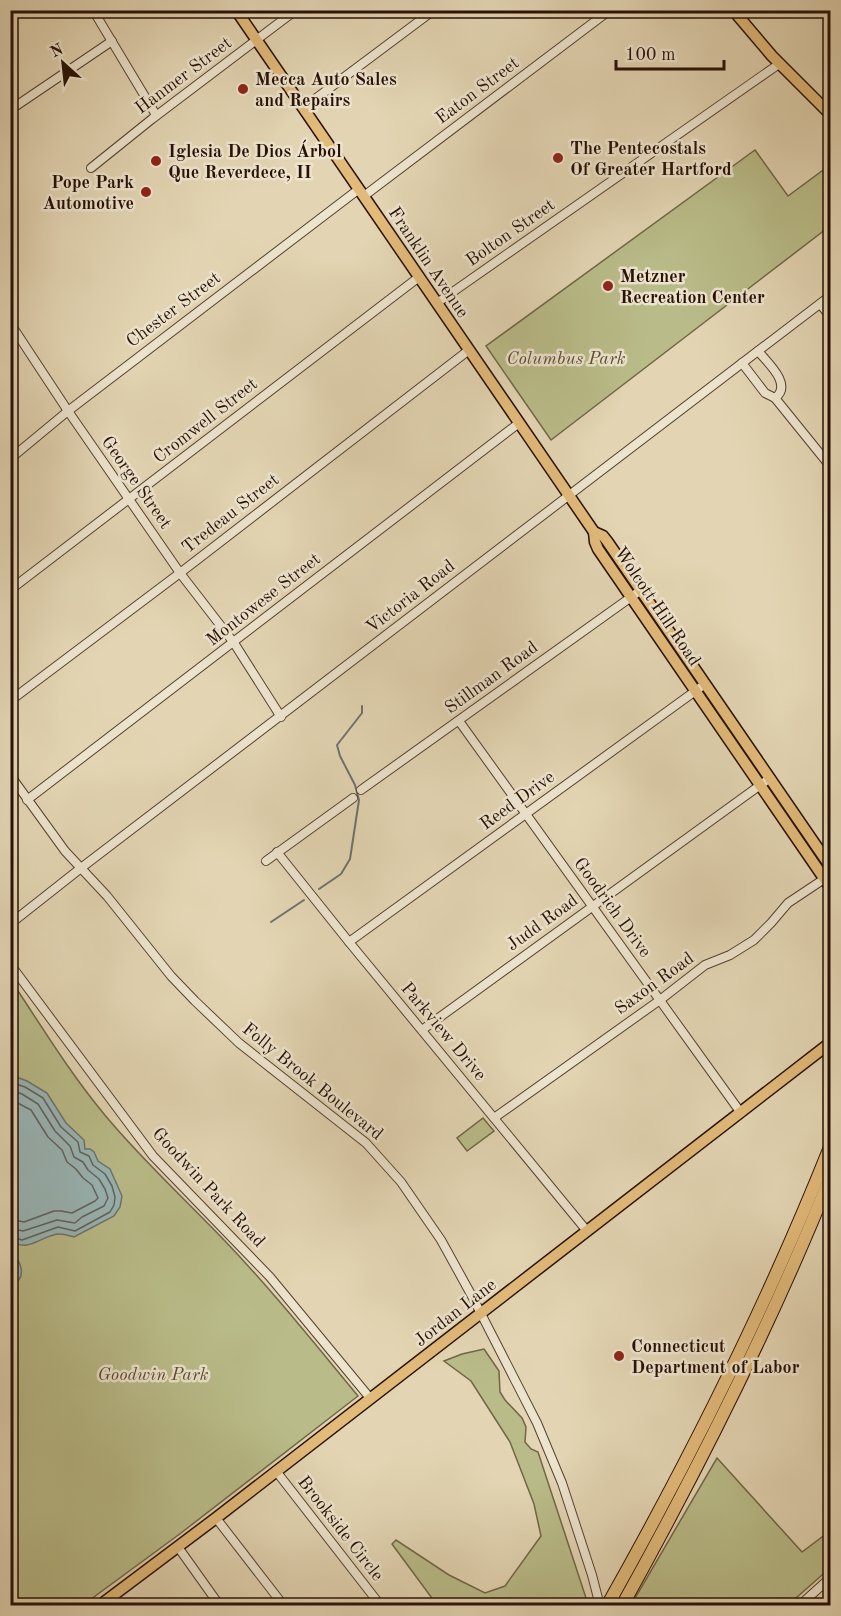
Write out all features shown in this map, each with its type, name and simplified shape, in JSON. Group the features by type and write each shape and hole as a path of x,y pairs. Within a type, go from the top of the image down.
{"highway":[{"path":"610,1605 724,1385 782,1261 831,1147"},
{"path":"610,1605 678,1504 733,1396 779,1298 831,1178"}],"main road":[{"name":"Franklin Avenue","path":"236,10 594,532"},
{"path":"733,10 779,64 831,114"},
{"name":"Wolcott Hill Road","path":"594,532 603,536 607,541 831,867"},
{"name":"Wolcott Hill Road","path":"594,532 596,545 631,597 829,881"},
{"name":"Jordan Lane","path":"99,1605 216,1518 831,1043"}],"street":[{"path":"93,10 156,115"},
{"name":"Hanmer Street","path":"91,168 156,115 296,10"},
{"path":"303,108 434,10"},
{"name":"Eaton Street","path":"361,193 610,10"},
{"path":"10,110 112,41"},
{"name":"Bolton Street","path":"437,303 779,64"},
{"name":"Chester Street","path":"10,459 68,411 361,193"},
{"name":"Cromwell Street","path":"10,590 419,277"},
{"name":"Victoria Road","path":"10,924 831,296"},
{"path":"820,304 831,316"},
{"name":"George Street","path":"11,326 180,573 234,643 281,717"},
{"name":"Tredeau Street","path":"10,701 469,350"},
{"path":"758,351 778,375 783,386 781,394 775,398"},
{"path":"742,363 765,393 775,398 831,466"},
{"name":"Montowese Street","path":"27,800 519,423"},
{"name":"Stillman Road","path":"361,790 640,590"},
{"name":"Reed Drive","path":"349,942 705,684"},
{"name":"Goodrich Drive","path":"459,721 741,1113"},
{"name":"Folly Brook Boulevard","path":"10,775 64,851 107,896 171,976 207,1014 239,1043 366,1143 401,1182 441,1240 528,1406 549,1449 562,1483 592,1575 610,1605"},
{"name":"Judd Road","path":"422,1030 770,778"},
{"path":"266,861 353,798"},
{"name":"Parkview Drive","path":"277,852 587,1231"},
{"name":"Saxon Road","path":"494,1118 660,1000 705,965 729,955 754,940 788,903 829,881"},
{"name":"Goodwin Park Road","path":"10,964 153,1156 270,1277 370,1398"},
{"name":"Brookside Circle","path":"276,1471 381,1605"},
{"path":"216,1518 284,1605"},
{"path":"177,1547 220,1605"},
{"path":"799,1605 831,1578"}],"green space":[{"name":"Columbus Park","path":"755,150 788,196 830,165 830,226 551,440 486,346"},
{"name":"Goodwin Park","path":"10,979 67,1065 104,1114 259,1278 358,1396 181,1533 83,1605 11,1605"},
{"path":"483,1118 494,1131 467,1151 457,1138"},
{"path":"484,1349 499,1371 500,1392 522,1418 526,1427 525,1442 531,1449 538,1452 587,1605 437,1605 392,1544 396,1540 449,1575 485,1593 505,1586 541,1536 534,1504 510,1442 471,1381 444,1361"},
{"path":"717,1458 802,1552 830,1531 830,1568 788,1605 631,1605"}],"water":[{"path":"11,1075 47,1093 66,1123 84,1140 85,1149 94,1152 98,1161 110,1169 122,1196 120,1207 114,1216 74,1237 54,1235 29,1245 17,1244 11,1239"},
{"path":"10,1247 21,1268 20,1278 11,1286"}],"waterway":[{"path":"319,889 341,874 350,859 359,800 355,785 337,745 362,713 362,706"},
{"path":"271,922 304,900"}],"place":[{"name":"Mecca Auto Sales and Repairs","path":"243,89"},
{"name":"The Pentecostals Of Greater Hartford","path":"558,158"},
{"name":"Iglesia De Dios Árbol Que Reverdece, II","path":"156,161"},
{"name":"Pope Park Automotive","path":"146,192"},
{"name":"Metzner Recreation Center","path":"608,286"},
{"name":"Connecticut Department of Labor","path":"619,1356"}]}
